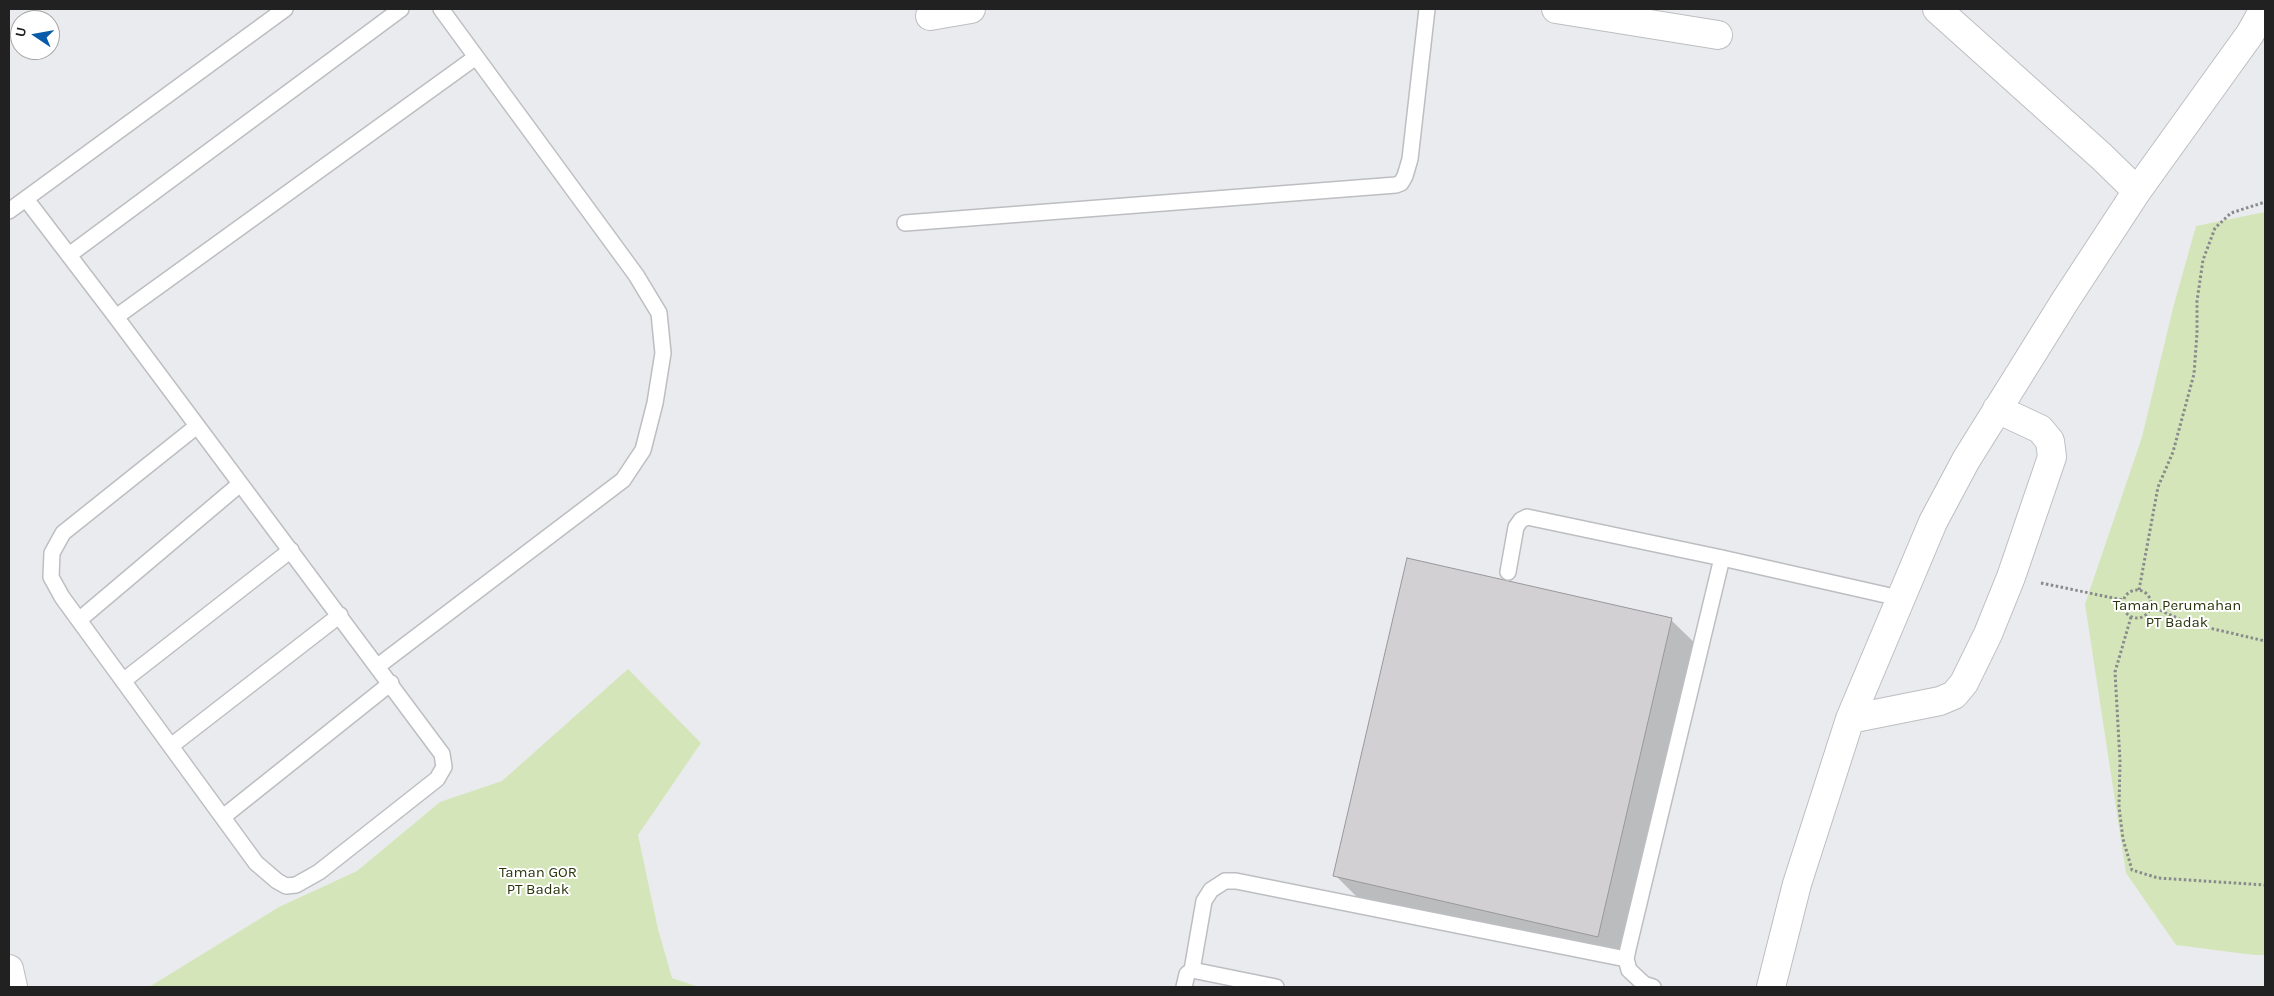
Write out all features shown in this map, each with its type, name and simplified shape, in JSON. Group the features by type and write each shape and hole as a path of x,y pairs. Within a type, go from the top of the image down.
{"street":[{"path":"930,16 971,9"},
{"path":"1556,9 1718,34"},
{"path":"1937,9 2101,156 2137,192"},
{"path":"1771,987 1797,884 1850,718 1937,515 1966,460 2137,192 2250,34 2264,9"},
{"path":"1850,718 1940,701 1954,695 1964,683 1988,634 2012,577 2050,464 2052,450 2050,441 2040,429 1998,409"},
{"path":"9,969 13,987"}],"lane":[{"path":"9,211 284,9"},
{"path":"69,255 401,9"},
{"path":"378,666 623,480 643,450 655,403 663,353 659,313 636,275 441,9"},
{"path":"905,223 1396,185 1401,183 1410,159 1427,9"},
{"path":"116,317 476,57"},
{"path":"26,200 116,317 340,615 442,754 444,767 437,779 424,791 319,872 296,885 286,886 277,881 256,863 62,598 50,577 52,553 63,533 197,426"},
{"path":"79,620 240,484"},
{"path":"1508,572 1516,526 1527,517 1900,598"},
{"path":"123,681 291,550"},
{"path":"1654,987 1644,984 1629,970 1626,959 1722,558"},
{"path":"171,746 340,615"},
{"path":"223,817 391,683"},
{"path":"1184,987 1187,974 1192,970 1204,901 1211,890 1225,881 1236,881 1626,959"},
{"path":"1192,970 1276,987"}],"path":[{"path":"2139,590 2158,487 2173,452 2194,374 2197,300 2202,260 2215,228 2231,213 2265,202"},
{"path":"2012,577 2123,600"},
{"path":"2132,590 2146,593 2151,606 2149,613 2137,619 2131,617 2125,613 2123,600 2126,594 2132,590"},
{"path":"2151,606 2188,623 2265,641"},
{"path":"2131,617 2115,672 2120,760 2119,807 2123,839 2132,870 2158,878 2265,885"}],"green space":[{"name":"Taman Perumahan PT Badak","path":"2265,212 2265,955 2254,955 2176,945 2126,873 2085,604 2142,437 2173,308 2196,226"},
{"name":"Taman GOR PT Badak","path":"628,669 701,743 638,835 658,929 672,978 699,987 149,987 279,907 357,871 440,802 502,781"}],"building":[{"path":"1407,558 1672,618 1598,937 1333,876"}]}
